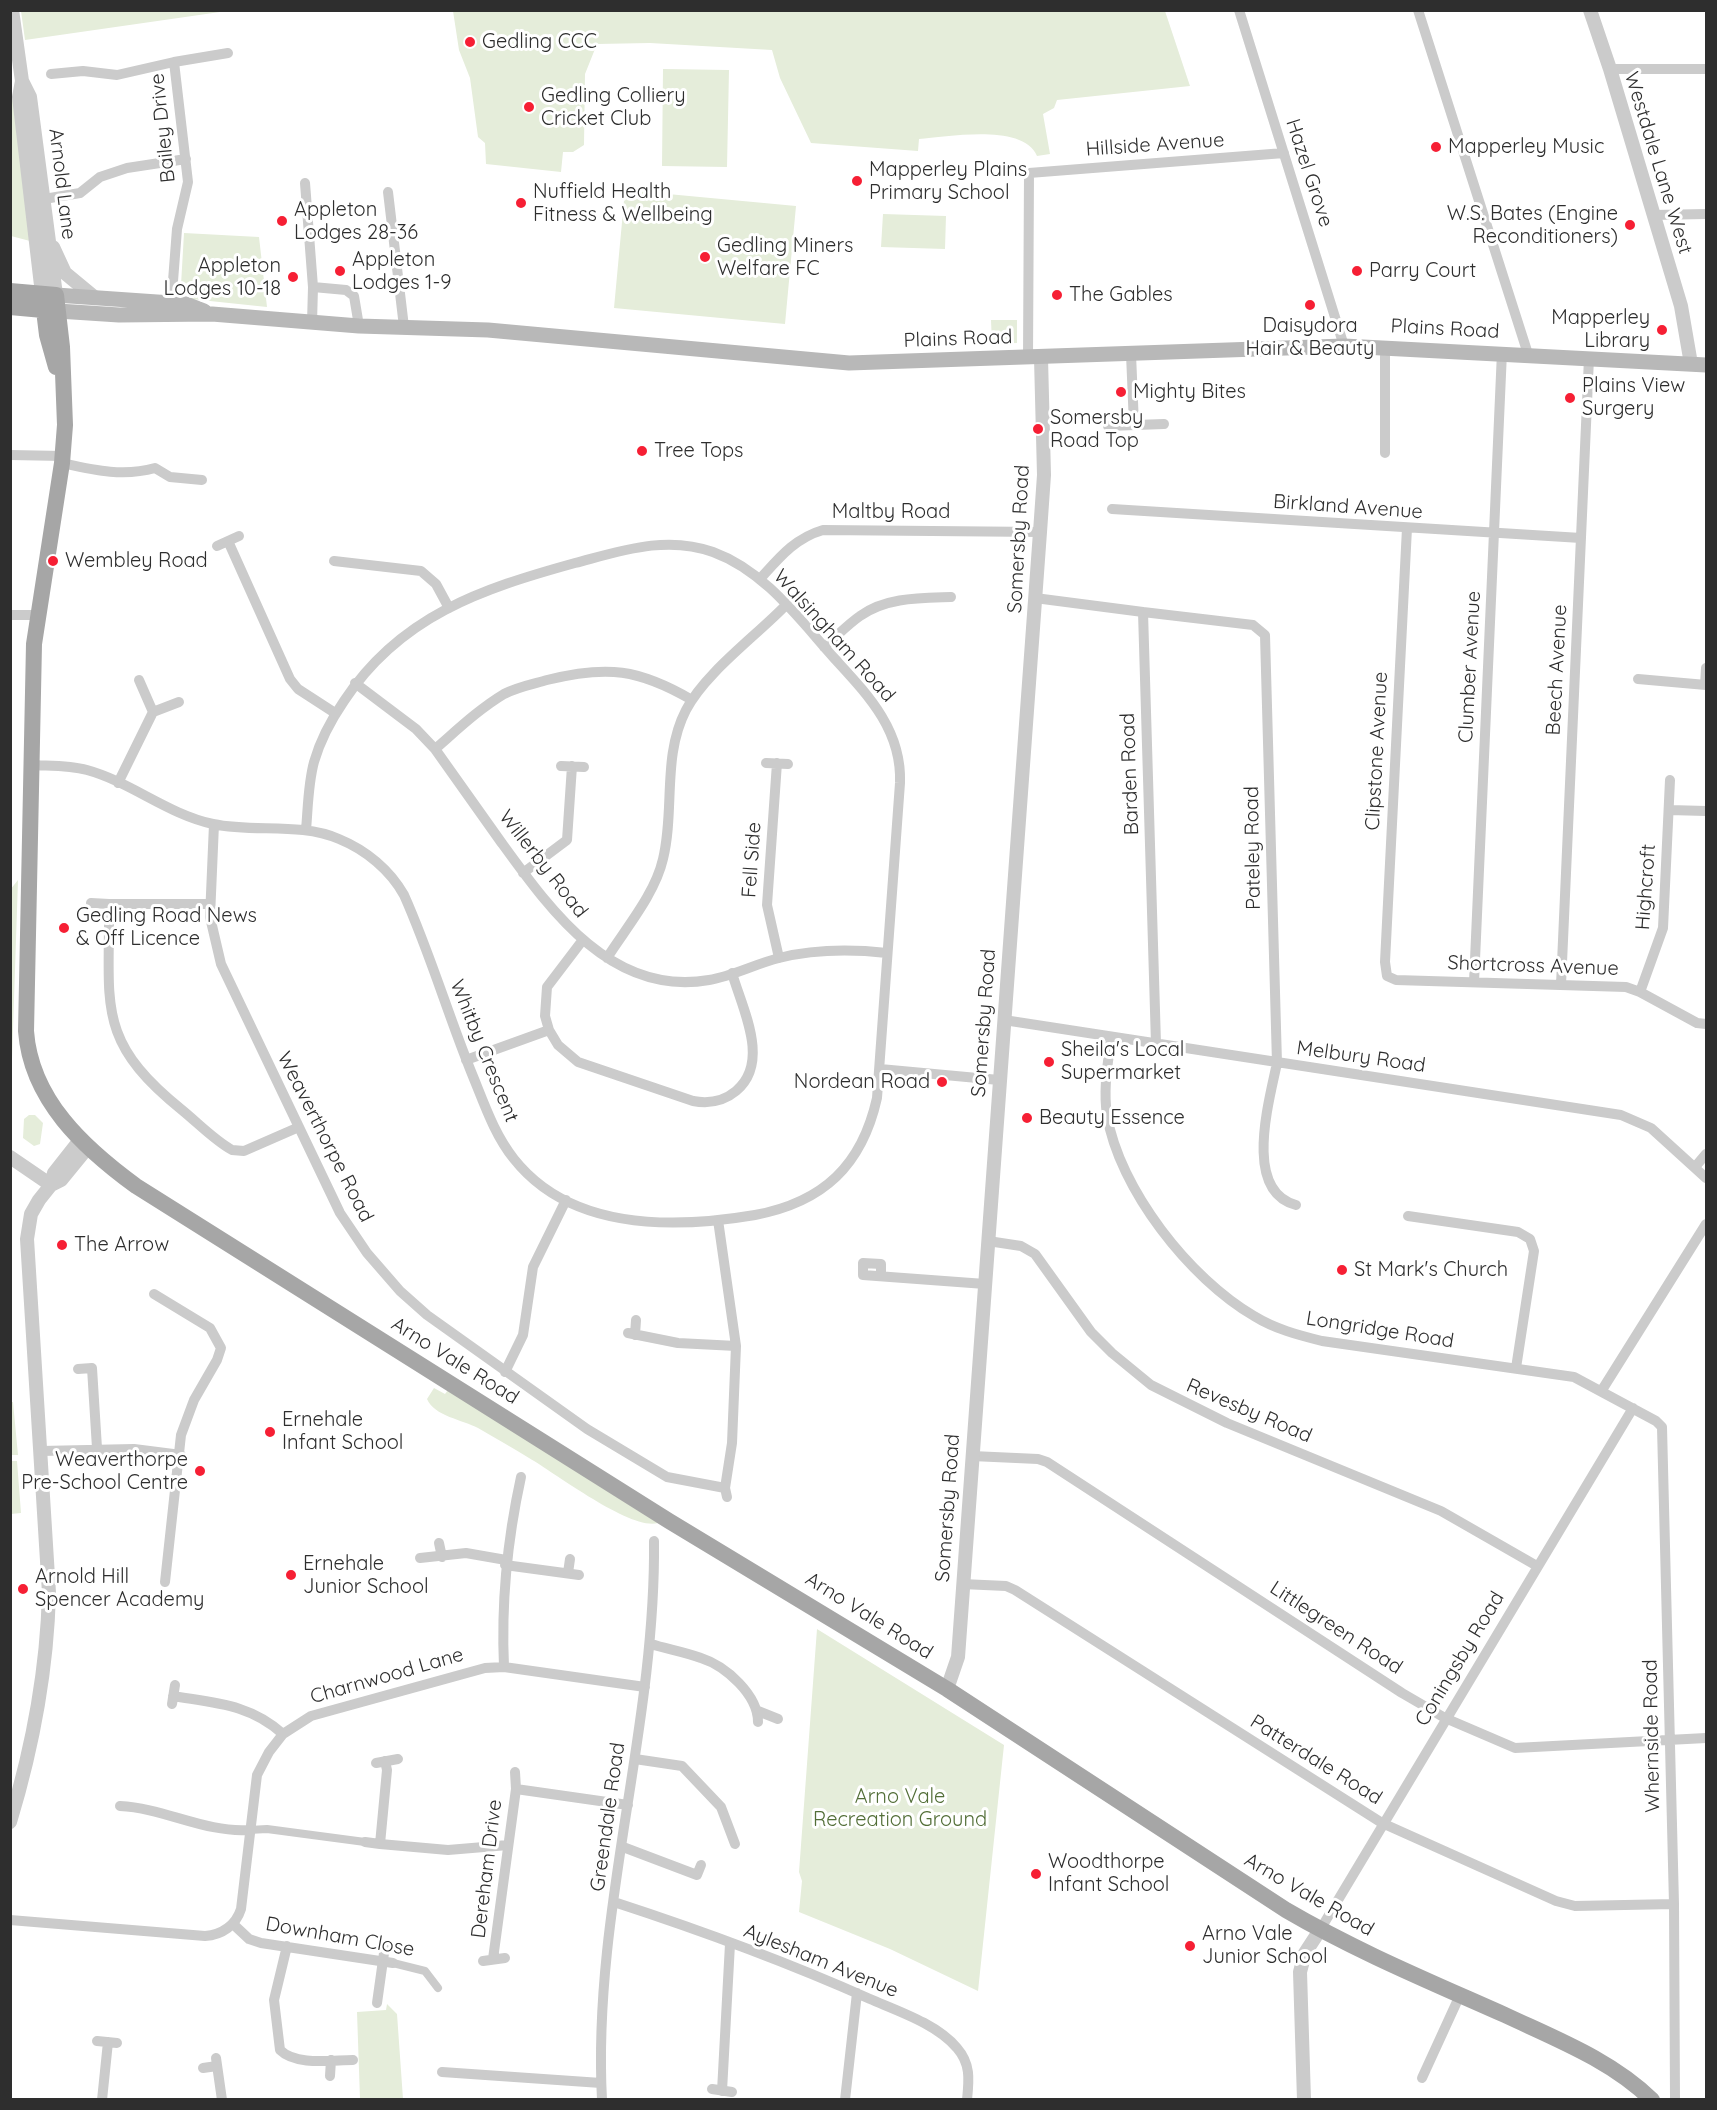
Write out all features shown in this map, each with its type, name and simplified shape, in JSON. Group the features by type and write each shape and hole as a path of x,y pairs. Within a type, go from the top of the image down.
{"main road":[{"path":"10,291 50,303"},
{"name":"Plains Road","path":"50,303 94,297 212,314 359,326 503,332 849,363 1344,346 1502,352 1707,365"},
{"name":"Plains Road","path":"50,303 118,315 171,309"},
{"path":"10,307 50,303"},
{"name":"Arno Vale Road","path":"50,303 47,335 65,400 63,460 37,615 27,1047 41,1085 61,1118 84,1143 136,1186 669,1521 947,1689 1207,1860 1320,1930 1591,2056 1632,2083 1652,2100"}],"street":[{"name":"Arnold Lane","path":"12,10 22,81 30,97 44,200 48,237 50,303"},
{"name":"Hazel Grove","path":"1239,10 1344,346"},
{"path":"1418,10 1528,354"},
{"name":"Westdale Lane West","path":"1590,10 1610,69 1684,320 1691,364"},
{"name":"Bailey Drive","path":"171,309 177,229 188,182 174,62 228,53"},
{"path":"51,75 83,71 117,75 174,62"},
{"path":"1610,69 1707,69"},
{"name":"Arnold Lane","path":"22,81 19,97 50,303"},
{"name":"Hillside Avenue","path":"1034,358 1029,173 1284,153"},
{"path":"44,200 80,193 100,177 127,168 186,159"},
{"path":"304,183 313,287 312,322"},
{"path":"388,192 404,327"},
{"path":"1653,215 1707,214"},
{"path":"48,237 65,273 94,297"},
{"path":"313,287 346,290 354,296 359,326"},
{"path":"1385,347 1385,453"},
{"name":"Clumber Avenue","path":"1474,982 1502,352"},
{"path":"1131,354 1134,425"},
{"name":"Somersby Road","path":"947,1689 958,1657 1044,475 1034,358"},
{"name":"Beech Avenue","path":"1561,985 1589,358"},
{"path":"1108,426 1164,424"},
{"path":"10,455 63,460 110,472 137,473 155,468 170,477 202,480"},
{"name":"Birkland Avenue","path":"1112,509 1581,538"},
{"name":"Clipstone Avenue","path":"1387,976 1385,962 1407,528"},
{"name":"Maltby Road","path":"760,579 796,542 823,530 1040,532"},
{"path":"217,546 234,539 290,679 298,689 335,713"},
{"name":"Walsingham Road","path":"306,830 312,769 335,713 355,683 396,640 449,608 507,581 634,548 658,544 683,545 711,551 737,563 760,579 786,605 879,710 891,733 899,757 900,783 880,1069"},
{"path":"344,549 338,562 421,572 436,584 449,608"},
{"path":"824,647 860,615 879,606 908,599 951,597"},
{"path":"1035,598 1143,612"},
{"path":"607,958 661,867 665,848 673,746 682,718 706,682 786,605"},
{"name":"Pateley Road","path":"1143,612 1253,626 1264,632 1266,639 1277,1063 1266,1130 1264,1163 1268,1182 1276,1196 1296,1205"},
{"name":"Barden Road","path":"1143,612 1156,1044"},
{"path":"10,615 37,615"},
{"path":"1638,679 1706,685 1707,668"},
{"path":"435,749 506,693 580,672 603,670 633,673 668,686 692,700"},
{"path":"139,680 153,712"},
{"name":"Willerby Road","path":"355,683 416,729 435,749 523,873 553,911 582,941 607,958 638,974 669,981 703,981 779,958 839,950 888,953"},
{"path":"118,783 153,712 179,702"},
{"name":"Fell Side","path":"777,763 767,905 779,958"},
{"name":"Whitby Crescent","path":"32,765 81,768 118,783 165,807 214,825 306,830 339,839 361,851 383,868 400,888 485,1108 509,1152 536,1181 566,1200 599,1213 638,1221 678,1224 718,1220 777,1209 807,1198 833,1180 852,1161 868,1133 877,1098 880,1069"},
{"path":"523,873 567,840 566,766 584,767"},
{"name":"Highcroft","path":"1640,992 1663,928 1670,780"},
{"path":"1669,810 1707,812"},
{"name":"Weaverthorpe Road","path":"214,825 210,904 213,941 221,964 345,1222 378,1267 428,1315 587,1429 658,1473 675,1480 726,1493 732,1443 736,1346 718,1220"},
{"path":"91,903 210,904"},
{"path":"109,904 110,1009 119,1040 132,1062 166,1098 232,1150 244,1151 299,1127"},
{"path":"582,941 547,987 545,1008 549,1030 564,1052 578,1062 683,1099 701,1102 719,1100 740,1088 748,1075 754,1057 732,973"},
{"name":"Shortcross Avenue","path":"1387,976 1396,980 1626,987 1640,992 1697,1023 1707,1024"},
{"name":"Melbury Road","path":"1005,1020 1626,1116 1651,1128 1707,1178"},
{"path":"466,1060 549,1030"},
{"name":"Longridge Road","path":"1111,1038 1106,1101 1111,1133 1121,1162 1142,1200 1165,1233 1196,1269 1227,1298 1254,1317 1301,1336 1574,1377 1616,1398"},
{"path":"880,1069 999,1080"},
{"path":"10,1822 36,1724 47,1642 49,1573 27,1239 31,1214 51,1185 62,1180 84,1143"},
{"path":"1695,1167 1707,1154"},
{"path":"10,1157 51,1185"},
{"path":"505,1372 523,1335 533,1267 566,1200"},
{"path":"1408,1217 1518,1232 1530,1239 1534,1251 1516,1368"},
{"path":"1602,1390 1707,1224"},
{"name":"Revesby Road","path":"988,1241 1021,1246 1035,1254 1096,1337 1135,1373 1160,1391 1227,1423 1441,1511 1537,1566"},
{"path":"881,1276 985,1284"},
{"path":"154,1294 210,1328 221,1348 188,1414 181,1435 165,1582"},
{"path":"636,1320 631,1334 678,1343 736,1346"},
{"path":"78,1369 92,1368 97,1448"},
{"name":"Whernside Road","path":"1616,1398 1656,1421 1663,1431 1674,1904 1675,2100"},
{"name":"Coningsby Road","path":"1320,1930 1382,1823 1633,1408"},
{"path":"41,1451 134,1449 180,1455"},
{"name":"Littlegreen Road","path":"972,1456 1038,1459 1047,1462 1445,1718 1515,1748 1707,1738"},
{"path":"504,1667 502,1612 506,1562 521,1476"},
{"name":"Greendale Road","path":"602,2100 605,1982 614,1902 651,1644 650,1555 654,1541"},
{"path":"439,1543 441,1557"},
{"path":"420,1558 473,1554 574,1574 570,1558"},
{"name":"Patterdale Road","path":"962,1584 1006,1586 1015,1590 1382,1823 1556,1901 1575,1906 1674,1904"},
{"path":"651,1644 703,1658 716,1665 745,1689 758,1716 778,1719"},
{"name":"Charnwood Lane","path":"233,1924 242,1903 256,1775 283,1734 302,1720 479,1669 504,1667 645,1687"},
{"path":"173,1695 247,1710 266,1719 283,1734"},
{"path":"380,1844 387,1770 380,1762 398,1759"},
{"path":"635,1759 682,1766 721,1807 735,1844"},
{"path":"515,1772 516,1789"},
{"name":"Dereham Drive","path":"505,1958 488,1960 516,1789 628,1805"},
{"path":"120,1806 141,1802 227,1831 267,1829 380,1844 448,1850 508,1845"},
{"path":"720,1834 732,1832"},
{"path":"623,1847 697,1875 701,1865"},
{"name":"Aylesham Avenue","path":"614,1902 807,1971 936,2031 957,2047 968,2068 967,2100"},
{"path":"10,1920 205,1936 217,1934 233,1924"},
{"name":"Downham Close","path":"233,1924 255,1942 425,1971 438,1988"},
{"path":"1304,2100 1300,1972 1305,1953 1320,1930"},
{"path":"722,2090 730,1944"},
{"path":"287,1946 274,2000 278,2047 283,2054 294,2058 353,2060"},
{"path":"377,2003 388,1963 385,1947"},
{"path":"845,2100 857,1993"},
{"path":"1422,2078 1460,1995"},
{"path":"97,2041 112,2043 102,2100"},
{"path":"330,2076 332,2060"},
{"path":"459,2060 459,2073"},
{"path":"203,2068 217,2062 222,2100"},
{"path":"441,2072 601,2083"}],"green space":[{"path":"21,10 227,11 25,40"},
{"path":"453,11 1165,11 1190,86 1057,100 1054,108 1043,114 1050,154 1037,156 1029,146 1017,139 984,134 919,139 918,151 811,143 780,78 772,50 650,43 597,44 585,74 584,145 573,152 563,152 561,172 486,164 485,143 478,137 470,78 459,50"},
{"path":"663,69 729,70 727,167 662,166"},
{"path":"11,85 30,241 11,236"},
{"name":"Gedling Miners Welfare FC","path":"625,190 796,206 785,324 614,308"},
{"path":"883,214 946,216 945,249 881,247"},
{"path":"184,233 259,237 267,307 191,299 181,285"},
{"path":"991,320 1017,320 1017,343 992,344"},
{"path":"18,880 11,1089 10,890"},
{"path":"29,1115 35,1115 43,1123 40,1144 34,1146 23,1138 24,1119"},
{"path":"434,1388 445,1394 448,1390 658,1523 646,1523 612,1510 478,1428 442,1414 427,1399"},
{"path":"11,1402 13,1402 18,1455 11,1455"},
{"path":"11,1461 17,1461 21,1513 11,1514"},
{"name":"Arno Vale Recreation Ground","path":"817,1629 1004,1745 978,1991 890,1949 799,1912 802,1881 799,1872"},
{"path":"387,2004 397,2014 403,2099 360,2099 357,2012 386,2010"}],"place":[{"name":"Gedling CCC","path":"470,42"},
{"name":"Gedling Colliery Cricket Club","path":"529,107"},
{"name":"Mapperley Music","path":"1436,147"},
{"name":"Mapperley Plains Primary School","path":"857,181"},
{"name":"Nuffield Health Fitness & Wellbeing","path":"521,203"},
{"name":"Appleton Lodges 28-36","path":"282,221"},
{"name":"W.S. Bates (Engine Reconditioners)","path":"1630,225"},
{"name":"Gedling Miners Welfare FC","path":"705,257"},
{"name":"Appleton Lodges 1-9","path":"340,271"},
{"name":"Parry Court","path":"1357,271"},
{"name":"Appleton Lodges 10-18","path":"293,277"},
{"name":"The Gables","path":"1057,295"},
{"name":"Daisydora Hair & Beauty","path":"1310,305"},
{"name":"Mapperley Library","path":"1662,330"},
{"name":"Mighty Bites","path":"1121,392"},
{"name":"Plains View Surgery","path":"1570,398"},
{"name":"Somersby Road Top","path":"1038,429"},
{"name":"Tree Tops","path":"642,451"},
{"name":"Wembley Road","path":"53,561"},
{"name":"Gedling Road News & Off Licence","path":"64,928"},
{"name":"Sheila's Local Supermarket","path":"1049,1062"},
{"name":"Nordean Road","path":"942,1082"},
{"name":"Beauty Essence","path":"1027,1118"},
{"name":"The Arrow","path":"62,1245"},
{"name":"St Mark's Church","path":"1342,1270"},
{"name":"Ernehale Infant School","path":"270,1432"},
{"name":"Weaverthorpe Pre-School Centre","path":"200,1471"},
{"name":"Ernehale Junior School","path":"291,1575"},
{"name":"Arnold Hill Spencer Academy","path":"23,1589"},
{"name":"Woodthorpe Infant School","path":"1036,1874"},
{"name":"Arno Vale Junior School","path":"1190,1946"}]}
